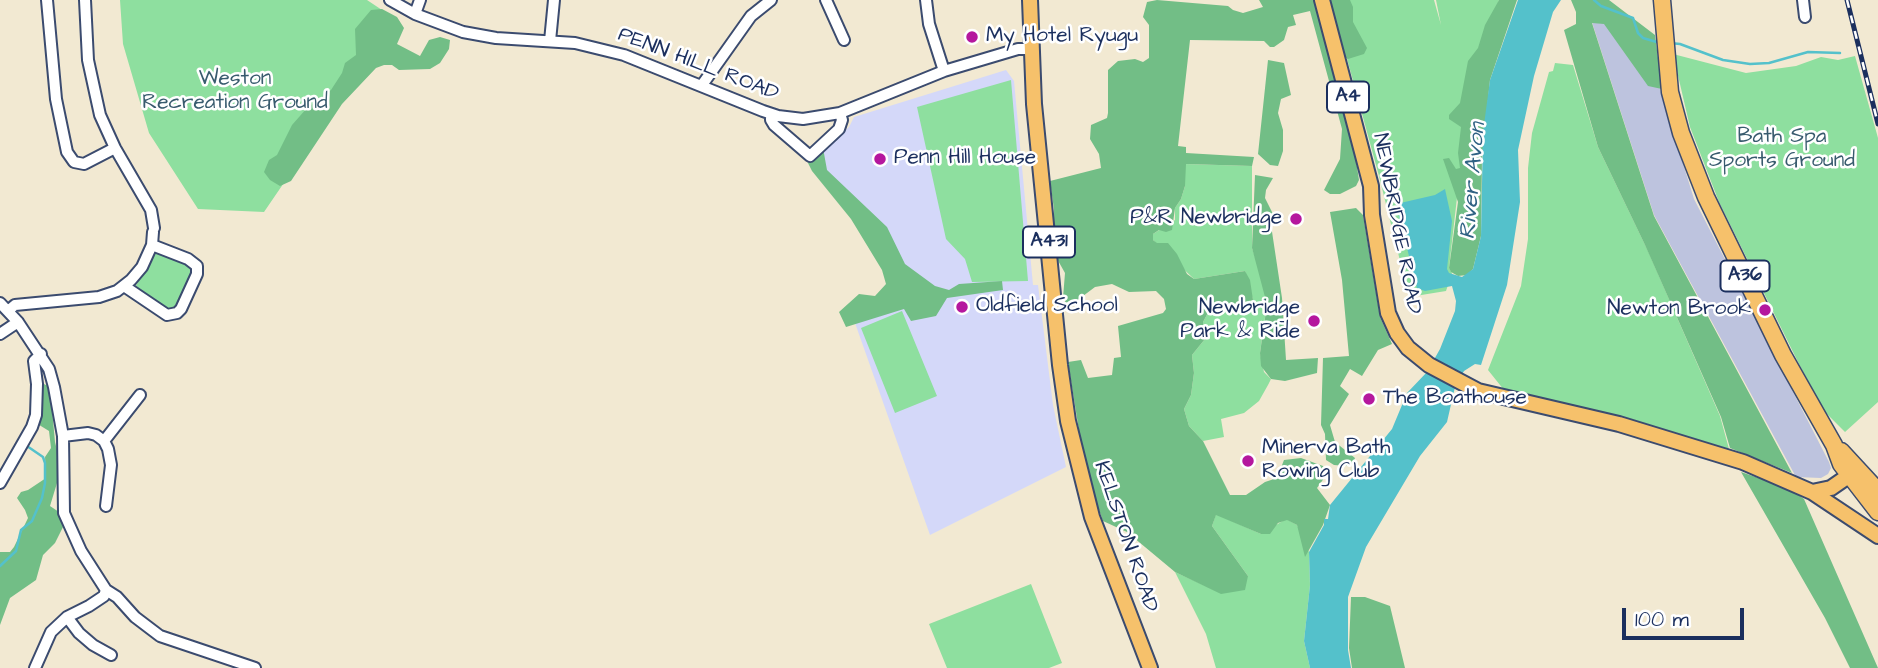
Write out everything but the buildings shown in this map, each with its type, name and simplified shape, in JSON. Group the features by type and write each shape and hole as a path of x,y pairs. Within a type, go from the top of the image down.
{"highway":[{"name":"A36","path":"1662,0 1670,92 1681,133 1706,197 1783,355 1834,445 1841,464 1854,472"},
{"path":"1854,472 1878,491"},
{"path":"1854,472 1878,512"}],"main road":[{"name":"KELSTON ROAD","path":"1030,0 1031,49 1060,365 1068,421 1092,517 1150,668"},
{"name":"NEWBRIDGE ROAD","path":"1322,0 1371,186 1372,215 1388,313 1402,341 1429,365 1478,391 1619,424 1743,462 1812,492"},
{"path":"1812,492 1831,488 1854,472"},
{"path":"1831,488 1837,508"},
{"name":"A4","path":"1812,492 1878,536"}],"street":[{"path":"47,0 56,99 67,152 74,162 83,164 115,148"},
{"path":"4,307 99,297 124,286 142,267 152,245 151,210 100,116 88,60 85,0"},
{"name":"PENN HILL ROAD","path":"390,0 415,14 479,36 575,43 624,55 771,114 803,119 840,114 944,71 1018,49 1031,49"},
{"path":"415,14 420,0"},
{"path":"550,41 554,0"},
{"path":"702,85 751,16 771,0"},
{"path":"826,0 844,40"},
{"path":"926,0 929,24 944,71"},
{"path":"1803,0 1805,17"},
{"path":"771,114 774,125 810,156 839,129 842,120 840,114"},
{"path":"124,286 167,315 177,313 181,309 197,274 197,267 188,259 152,245"},
{"path":"4,307 41,354 54,387 63,436 64,513 81,551 106,590 160,636 255,668"},
{"path":"0,334 18,322"},
{"path":"0,483 36,415 37,384 34,361 41,354"},
{"path":"104,441 134,396"},
{"path":"63,436 88,433 104,441 110,458 112,493 106,506"},
{"path":"35,668 51,632 67,617 104,596 106,590"},
{"path":"67,617 79,633 111,655"}],"shaded area":[{"path":"1598,14 1656,76 1694,199 1829,462 1831,468 1828,474 1821,478 1796,477 1654,215 1590,16"},
{"name":"Oldfield School","path":"1006,70 1014,81 1033,285 1038,285 1053,405 1066,467 930,535 855,323 910,291 815,157 849,127 854,117"}],"green space":[{"name":"Weston Recreation Ground","path":"120,0 367,0 400,22 346,92 264,212 198,209 149,133 123,44"},
{"path":"1157,0 1228,6 1243,13 1263,7 1259,0 1314,0 1352,134 1359,180 1356,186 1340,194 1330,194 1324,190 1340,159 1342,129 1310,11 1293,15 1296,25 1288,27 1284,40 1274,47 1264,41 1190,40 1178,146 1186,147 1186,153 1254,157 1252,166 1186,164 1185,186 1175,208 1172,230 1159,230 1153,234 1153,240 1157,243 1168,243 1187,274 1194,279 1245,271 1250,280 1253,300 1210,309 1203,322 1205,339 1192,355 1194,373 1191,395 1184,409 1189,426 1203,441 1230,495 1246,495 1265,482 1277,478 1284,460 1301,458 1323,466 1327,474 1317,488 1330,505 1323,525 1305,557 1297,525 1287,520 1278,523 1270,534 1261,534 1216,515 1212,526 1248,576 1245,590 1221,594 1175,572 1127,532 1103,521 1086,474 1068,362 1081,360 1088,378 1112,375 1114,358 1121,357 1118,326 1163,313 1166,309 1164,299 1156,291 1129,292 1112,284 1095,287 1075,302 1066,303 1063,298 1065,273 1053,245 1054,209 1050,181 1101,168 1099,154 1090,139 1091,125 1107,118 1108,70 1118,61 1135,59 1143,62 1149,58 1149,25 1143,17 1147,2"},
{"path":"1327,0 1350,0 1353,22 1367,48 1364,54 1348,59 1343,56"},
{"path":"1331,0 1434,0 1441,25 1436,0 1499,0 1475,75 1465,127 1449,268 1452,273 1446,291 1409,297"},
{"path":"1499,0 1517,0 1490,80 1482,158 1481,236 1473,269 1467,275 1458,276 1449,268 1458,202 1443,159 1449,158 1456,169 1460,168 1458,153 1461,127 1449,119 1449,115 1460,103 1468,61 1478,48 1485,25"},
{"path":"1571,0 1609,0 1655,35 1662,89 1648,86 1604,24 1592,23 1654,216 1792,473 1730,448 1721,417 1645,245 1598,147 1564,30 1576,24 1576,12"},
{"path":"382,9 397,17 404,28 397,44 420,56 429,40 440,37 450,40 449,49 440,63 430,69 399,70 392,65 376,68 342,104 291,181 280,186 270,180 264,172 269,160 277,155 292,125 307,108 331,90 345,63 356,55 355,29 371,10"},
{"name":"Bath Spa Sports Ground","path":"1673,54 1746,73 1796,66 1821,57 1838,60 1855,56 1878,138 1878,402 1845,432 1825,412 1719,202 1690,127"},
{"path":"1268,60 1284,63 1291,95 1281,99 1278,113 1283,130 1283,151 1278,166 1270,165 1258,154"},
{"path":"1555,63 1573,65 1598,147 1648,251 1720,416 1729,449 1624,417 1504,390 1488,370 1521,286 1528,239 1528,168 1532,133 1549,72 1553,71"},
{"path":"1011,80 1028,281 972,282 965,259 946,239 917,107"},
{"path":"823,148 827,170 887,227 905,264 935,286 949,290 959,284 1002,281 1003,290 947,298 936,316 911,321 904,309 846,327 839,312 859,294 875,296 886,284 882,270 851,219 808,163 810,156"},
{"path":"1185,164 1252,166 1252,248 1268,296 1260,353 1264,372 1271,379 1259,401 1244,413 1221,419 1224,437 1203,441 1189,426 1184,409 1191,395 1194,373 1192,355 1205,339 1203,322 1210,309 1253,300 1245,271 1194,279 1153,240 1153,234 1175,220 1175,208 1185,186"},
{"path":"1255,175 1273,178 1265,198 1278,224 1271,225 1282,298 1286,360 1318,358 1317,373 1285,381 1271,379 1261,366 1260,353 1268,297 1265,297 1252,248"},
{"path":"1356,208 1363,215 1380,317 1392,344 1378,350 1362,376 1350,369 1340,386 1349,394 1330,425 1335,442 1355,458 1353,463 1346,466 1334,465 1326,460 1325,434 1321,425 1323,358 1349,356 1342,280 1330,212"},
{"path":"156,253 192,265 193,272 174,310 167,310 135,287"},
{"path":"902,311 937,396 895,413 861,328"},
{"path":"44,384 50,387 58,454 57,483 50,506 59,512 63,527 55,543 43,555 36,580 10,598 0,625 0,552 10,552 28,518 17,498 21,492 46,478 45,457 51,448 49,431 36,423 40,391"},
{"path":"1741,472 1788,488 1804,499 1878,668 1850,668 1825,618"},
{"path":"1216,514 1261,534 1286,519 1297,525 1309,552 1310,585 1304,641 1310,668 1216,668 1206,634 1175,572 1221,593 1248,576 1212,526"},
{"path":"1031,584 1062,663 1049,668 947,668 929,624"},
{"path":"1351,597 1365,597 1390,606 1405,668 1352,668 1349,648"}],"water":[{"path":"1518,0 1561,0 1553,12 1534,76 1518,150 1520,202 1507,285 1481,365 1475,364 1464,371 1455,387 1447,422 1420,456 1366,547 1348,597 1348,650 1351,668 1310,668 1304,641 1310,585 1309,552 1324,525 1324,519 1328,519 1330,505 1392,429 1407,393 1427,372 1440,349 1455,311 1456,301 1452,286 1425,291 1417,288 1396,204 1435,195 1445,189 1452,221 1447,269 1449,273 1462,277 1473,269 1481,236 1483,132 1490,80"}],"waterway":[{"name":"Newton Brook","path":"1594,0 1601,6 1633,18 1638,33 1643,38 1660,43"},
{"name":"Newton Brook","path":"1670,43 1680,44 1723,60 1750,64 1769,63 1808,52 1840,53"},
{"path":"0,566 16,551 21,530 32,521 45,483 43,457 24,444"}],"railway":[{"path":"1847,0 1878,124"}],"place":[{"name":"My Hotel Ryugu","path":"972,37"},
{"name":"Penn Hill House","path":"880,159"},
{"name":"P&R Newbridge","path":"1296,219"},
{"name":"Oldfield School","path":"962,307"},
{"name":"Newton Brook","path":"1765,310"},
{"name":"Newbridge Park & Ride","path":"1314,321"},
{"name":"The Boathouse","path":"1369,399"},
{"name":"Minerva Bath Rowing Club","path":"1248,461"}],"water label":[{"name":"River Avon","path":"1474,181"}]}
